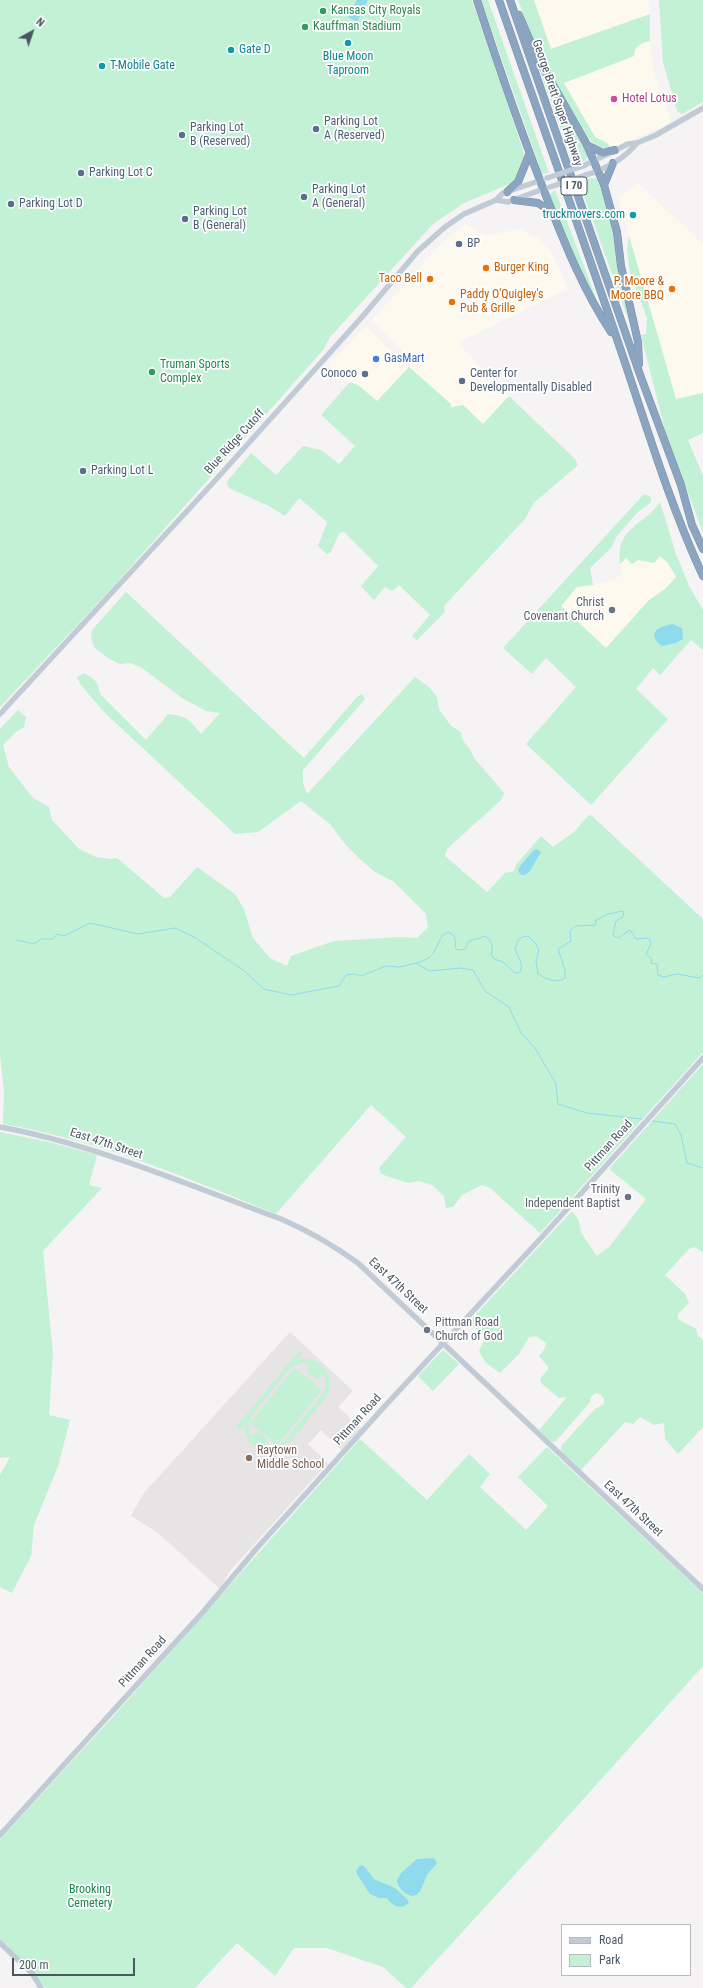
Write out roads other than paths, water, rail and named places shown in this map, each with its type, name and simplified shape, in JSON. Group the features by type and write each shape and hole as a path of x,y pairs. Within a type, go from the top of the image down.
{"highway":[{"path":"476,0 529,155 540,180 547,188 553,213 574,266 600,316 618,343"},
{"name":"George Brett Super Highway","path":"499,0 618,343"},
{"path":"510,0 525,26 537,57 587,145 604,185 615,218 621,266 638,342 639,372"},
{"name":"George Brett Super Highway","path":"510,0 639,372"},
{"path":"587,145 596,151 603,153 615,150"},
{"path":"507,192 518,182 529,155"},
{"path":"604,185 613,163"},
{"path":"514,200 538,203 553,213"},
{"name":"I 70","path":"618,343 642,417 672,500 703,576"},
{"name":"I 70","path":"639,372 680,485 692,524 703,549"}],"main road":[{"name":"Blue Ridge Cutoff","path":"0,714 221,474 362,317 418,251 445,227 477,207 496,200 503,193 584,166 628,144 637,143 703,108"},
{"name":"Blue Ridge Cutoff","path":"496,200 506,202 514,200 598,171 629,153 637,143"},
{"name":"Pittman Road","path":"0,1835 203,1612 257,1548 703,1058"},
{"name":"East 47th Street","path":"0,1127 59,1140 104,1154 308,1230 332,1244 358,1264 703,1589"},
{"path":"0,1943 32,1973 42,1988"}],"water":[{"path":"357,0 368,0 357,22 348,17"},
{"path":"673,624 682,628 683,639 676,643 662,646 657,641 654,634 659,628"},
{"path":"537,849 541,852 530,871 525,875 521,875 518,871 520,866 534,850"},
{"path":"434,1858 437,1863 427,1875 420,1892 414,1896 410,1896 405,1893 397,1882 401,1873 417,1859"},
{"path":"360,1865 364,1866 374,1879 395,1888 407,1899 409,1903 400,1907 391,1903 387,1898 379,1898 370,1894 357,1874 356,1871"}],"waterway":[{"path":"417,963 431,956 440,939 448,932 453,935 456,949 459,950 465,949 469,941 486,936 492,945 491,954 494,959 503,962 515,973 519,973 521,970 521,964 515,949 518,940 522,937 528,936 536,944 539,950 536,961 538,974 548,979 559,981 565,978 565,970 558,949 571,941 570,931 575,926 596,925 595,921 608,914 623,911 624,916 616,921 613,935 618,938 630,930 636,939 648,938 651,944 646,954 652,959 651,963 657,964 658,975 664,977 677,974 699,978 703,975"},
{"path":"17,940 34,944 41,939 53,939 57,934 64,936 90,923 138,934 175,928 194,937 243,970 264,989 291,995 339,986 346,975 355,974 361,976 386,966 400,967 416,963 429,971 460,968 473,970 485,991 509,1007 521,1033 535,1048 556,1084 558,1104 587,1113 642,1119"},
{"path":"652,1121 675,1124 681,1135 687,1163 703,1168"}],"place":[{"name":"Kansas City Royals","path":"323,11"},
{"name":"Kauffman Stadium","path":"305,27"},
{"name":"Blue Moon Taproom","path":"348,43"},
{"name":"Gate D","path":"231,50"},
{"name":"T-Mobile Gate","path":"102,66"},
{"name":"Hotel Lotus","path":"614,99"},
{"name":"Parking Lot A (Reserved)","path":"316,129"},
{"name":"Parking Lot B (Reserved)","path":"182,135"},
{"name":"Parking Lot C","path":"81,173"},
{"name":"Parking Lot A (General)","path":"304,197"},
{"name":"Parking Lot D","path":"11,204"},
{"name":"truckmovers.com","path":"633,215"},
{"name":"Parking Lot B (General)","path":"185,219"},
{"name":"BP","path":"459,244"},
{"name":"Burger King","path":"486,268"},
{"name":"Taco Bell","path":"430,279"},
{"name":"P. Moore & Moore BBQ","path":"672,289"},
{"name":"Paddy O'Quigley's Pub & Grille","path":"452,302"},
{"name":"GasMart","path":"376,359"},
{"name":"Truman Sports Complex","path":"152,372"},
{"name":"Conoco","path":"365,374"},
{"name":"Center for Developmentally Disabled","path":"462,381"},
{"name":"Parking Lot L","path":"83,471"},
{"name":"Christ Covenant Church","path":"612,610"},
{"name":"Trinity Independent Baptist","path":"628,1197"},
{"name":"Pittman Road Church of God","path":"427,1330"},
{"name":"Raytown Middle School","path":"249,1458"}],"park label":[{"name":"Brooking Cemetery","path":"90,1897"}]}
